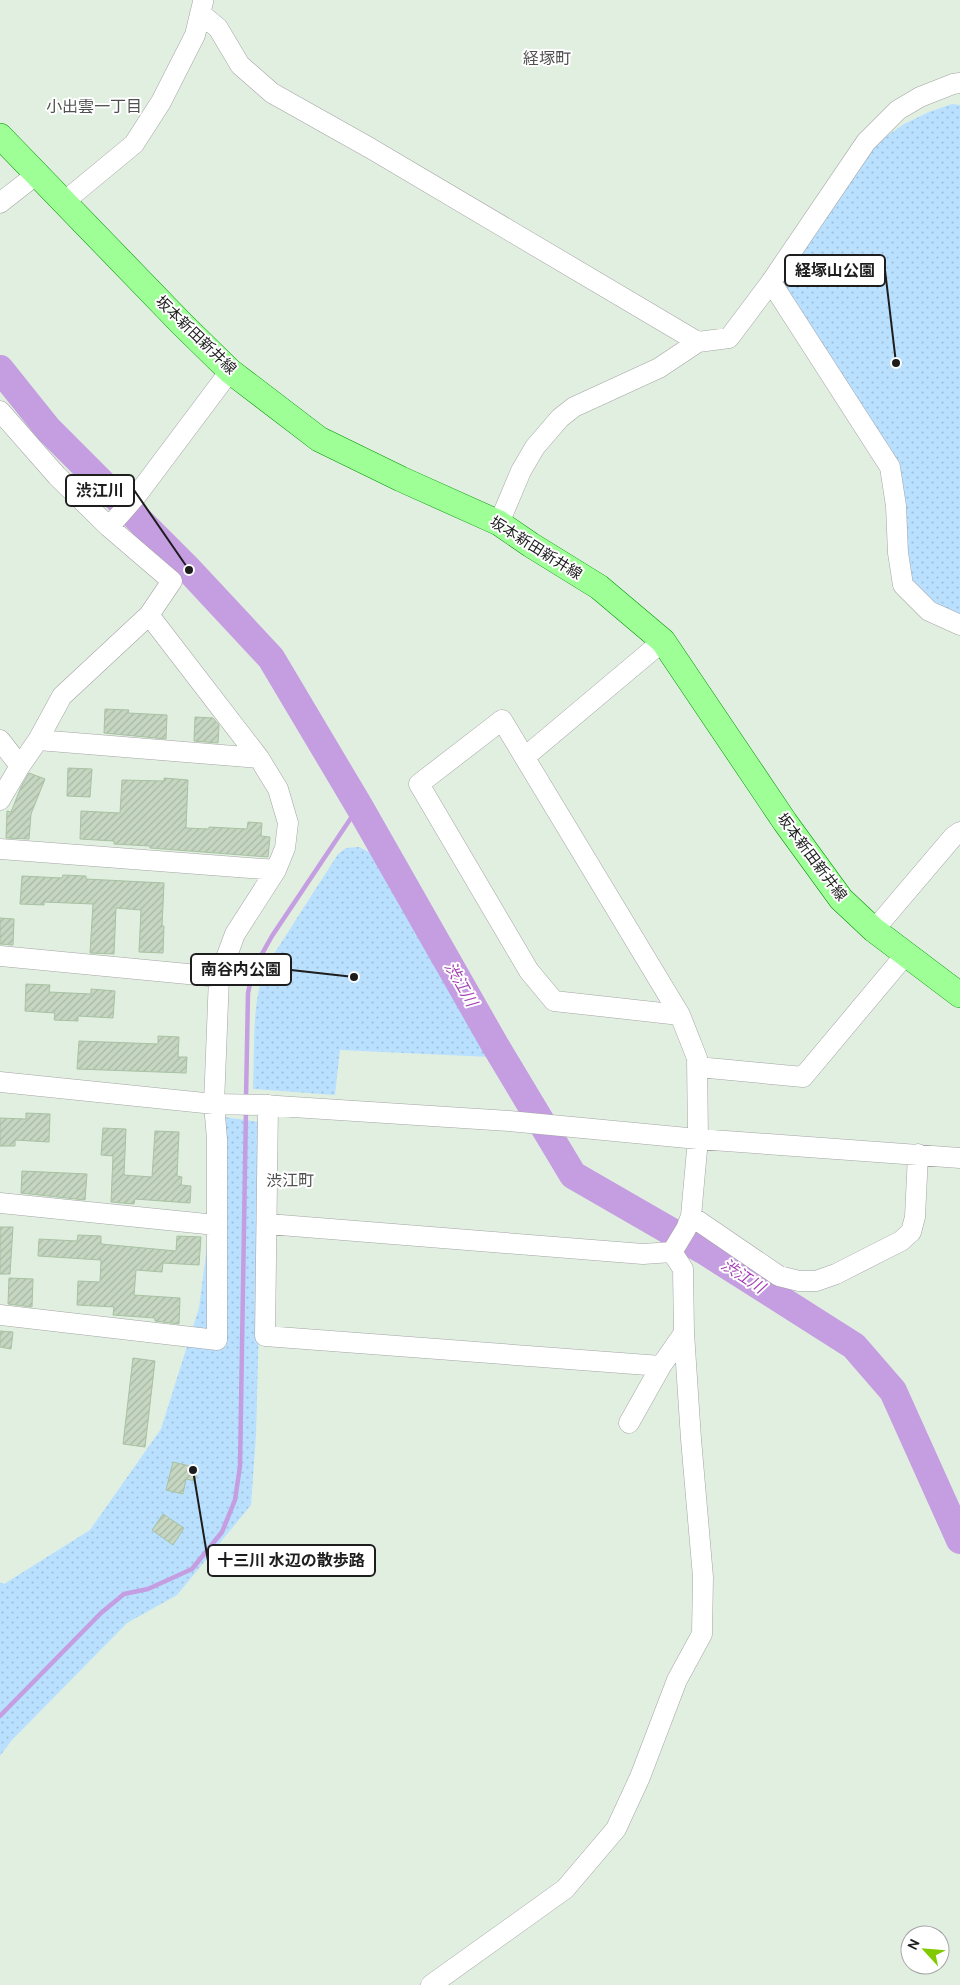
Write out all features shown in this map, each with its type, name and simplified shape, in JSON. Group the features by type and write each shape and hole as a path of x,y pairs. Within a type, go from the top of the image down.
{"main road":[{"name":"坂本新田新井線","path":"0,136 230,371 319,439 498,523 599,587 663,642 785,822 841,899 874,930 960,995"}],"street":[{"path":"65,201 134,144 161,102 191,43 202,7"},
{"path":"202,7 218,28 240,65 272,93 378,153 698,342"},
{"path":"498,523 521,471 535,447 560,418 574,407 659,368 698,342 729,338 771,282 866,142 898,110 920,97 960,83"},
{"path":"0,203 37,174"},
{"path":"771,282 890,467 896,506 898,553 903,585 929,611 960,625"},
{"path":"112,524 137,495 230,371"},
{"path":"0,411 57,476 112,524 172,581 149,615 62,696 38,740 0,800"},
{"path":"0,1315 216,1340 217,1140 221,1104 219,977 235,934 276,870 285,848 288,823 278,789 259,758 149,615"},
{"path":"525,757 663,642"},
{"path":"672,1252 688,1222 698,1139 698,1058 680,1015 502,720 419,784 529,971 554,1001 680,1015"},
{"path":"0,740 20,766"},
{"path":"38,740 259,758"},
{"path":"874,930 953,837 960,832"},
{"path":"0,849 276,870"},
{"path":"698,1067 803,1077 906,954"},
{"path":"0,956 219,977"},
{"path":"0,1082 221,1104 265,1105 509,1121 698,1139 960,1158"},
{"path":"265,1105 268,1224 265,1336 661,1366"},
{"path":"688,1222 779,1276 799,1281 816,1281 836,1274 901,1241 911,1232 915,1217 918,1154"},
{"path":"0,1203 216,1225"},
{"path":"268,1224 643,1254 672,1252"},
{"path":"431,1985 565,1888 616,1829 640,1777 677,1680 702,1634 703,1577 684,1333 683,1269 672,1252"},
{"path":"629,1424 661,1366 684,1333"}],"shaded area":[{"path":"952,104 960,105 960,616 938,605 911,582 905,555 902,483 781,282 871,147 904,124"},
{"path":"359,847 377,856 490,1057 340,1050 335,1095 253,1089 256,1012 265,968 338,854 346,848"},
{"path":"224,1117 260,1122 260,1285 256,1435 251,1505 177,1595 127,1623 12,1740 0,1756 0,1582 4,1584 90,1530 161,1429 199,1308"}],"building":[{"path":"105,709 129,710 128,713 167,715 166,739 104,733"},
{"path":"195,717 213,718 219,725 218,743 194,741"},
{"path":"68,768 92,769 90,797 67,796"},
{"path":"29,773 45,779 31,814 29,839 6,838 7,811 11,812"},
{"path":"164,778 188,780 186,828 247,829 248,822 262,823 261,836 270,837 268,857 150,848 150,846 114,844 114,841 80,839 81,811 120,813 122,780 164,781"},
{"path":"63,875 86,876 86,879 164,883 163,953 139,952 141,910 116,908 114,954 90,953 93,904 44,902 44,905 20,904 22,876 62,878"},
{"path":"0,918 14,919 13,945 0,944"},
{"path":"26,984 50,985 49,992 91,994 91,989 115,991 113,1018 78,1016 78,1021 54,1020 55,1013 25,1011"},
{"path":"158,1036 179,1037 178,1057 187,1057 186,1073 77,1069 79,1041 158,1044"},
{"path":"26,1113 50,1114 49,1142 15,1140 15,1146 0,1146 0,1118 26,1119"},
{"path":"103,1128 126,1129 124,1175 152,1177 155,1131 179,1132 177,1176 182,1177 181,1185 191,1186 190,1203 135,1199 134,1204 111,1202 113,1156 101,1155"},
{"path":"22,1171 87,1174 85,1200 21,1193"},
{"path":"0,1227 13,1227 10,1274 0,1274"},
{"path":"78,1235 101,1236 101,1244 176,1251 177,1236 201,1237 199,1265 163,1263 162,1272 136,1270 134,1295 180,1298 179,1324 155,1321 155,1318 113,1315 114,1307 77,1305 78,1281 100,1282 101,1260 38,1256 39,1239 77,1241"},
{"path":"9,1278 33,1279 32,1307 8,1304"},
{"path":"0,1331 13,1332 11,1349 0,1347"},
{"path":"133,1358 155,1361 145,1447 123,1444"},
{"path":"173,1462 198,1468 195,1481 186,1479 183,1494 166,1490"},
{"path":"163,1514 184,1528 173,1545 152,1530"}],"waterway":[{"name":"渋江川","path":"0,369 48,429 189,570 271,658 359,806 495,1045 573,1175 703,1250 854,1346 893,1391 960,1540"},
{"path":"246,1099 248,993 253,970 272,936 359,806"},
{"path":"0,1716 101,1613 124,1594 148,1589 192,1569 222,1532 235,1500 240,1466 246,1109"}],"place":[{"name":"経塚山公園","path":"896,363"},
{"name":"渋江川","path":"189,570"},
{"name":"南谷内公園","path":"354,977"},
{"name":"十三川 水辺の散歩路","path":"193,1470"}],"district":[{"name":"経塚町","path":"547,58"},
{"name":"小出雲一丁目","path":"94,106"},
{"name":"渋江町","path":"290,1180"}]}
